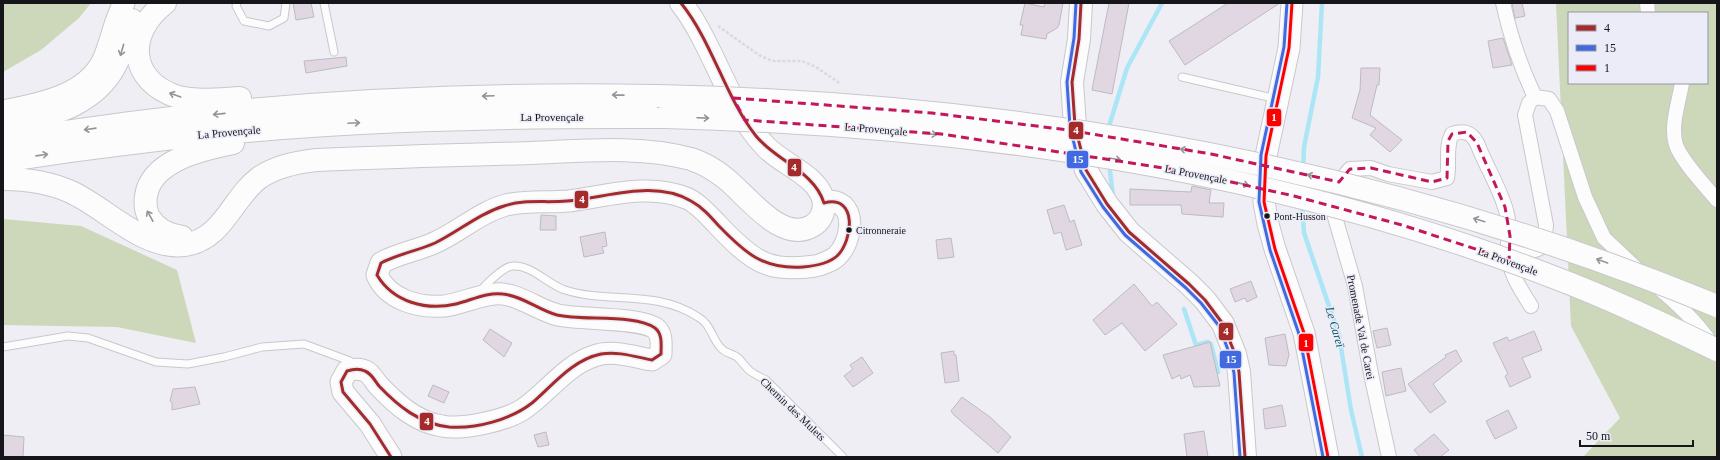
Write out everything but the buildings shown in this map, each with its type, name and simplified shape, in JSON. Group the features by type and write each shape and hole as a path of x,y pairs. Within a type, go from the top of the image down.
{"main road":[{"path":"3,128 61,111 79,103 94,92 107,80 116,65 130,24 144,3"},
{"path":"165,3 150,17 142,29 138,42 138,56 143,72 150,81 162,90 178,96 201,99 337,96 423,98"},
{"path":"1081,3 1079,39 1072,82 1075,126 1086,170 1107,204 1129,232 1194,289 1205,300 1223,324 1235,354 1239,372 1245,457"},
{"path":"1079,39 1090,3"},
{"path":"3,179 40,181 58,186 82,198 150,240 163,244 186,245 203,239 209,235 225,220 249,188 260,178 287,165 330,160 587,151 650,153 682,157 704,164 725,178 761,212 777,223 791,229 803,230 816,223 822,216 824,203 822,194 813,182 778,158 754,133 740,112 687,11"},
{"name":"La Provençale","path":"3,142 98,128 249,110 423,98 576,95 657,96 781,101 932,113 1068,130 1211,154 1347,184 1468,217 1555,244 1640,275 1717,306"},
{"name":"La Provençale","path":"3,161 203,134 315,125 444,118 664,117 784,122 941,134 1118,160 1237,182 1360,213 1501,257 1594,293 1717,352"},
{"path":"209,235 187,237 175,236 167,233 154,224 147,213 145,202 149,186 157,175 179,159 196,152 315,125"}],"street":[{"path":"3,111 43,102 79,87 94,74 103,60 124,3"},
{"path":"1292,3 1289,48 1267,148 1264,179 1264,202 1268,224 1304,333 1328,457"},
{"path":"1503,3 1507,21 1525,73 1536,97"},
{"path":"1682,84 1674,128 1676,145 1699,180 1717,200"},
{"path":"1510,236 1518,247 1526,251 1537,250 1544,246 1546,225 1525,115 1529,103 1536,97 1549,99 1557,111 1585,197 1604,238 1630,264 1684,309 1704,333 1717,352"},
{"path":"1264,179 1330,198 1334,188 1350,169 1371,168 1398,177 1432,182 1447,178 1449,160 1448,141 1452,134 1460,131 1467,132 1473,136 1477,143 1506,207 1510,236 1508,252 1510,267 1515,282 1531,306"},
{"path":"391,457 370,424 343,392 341,382 347,371 356,368 367,372 398,405 417,418 442,426 477,425 503,418 522,410 566,372 595,355 617,353 652,360 661,354 662,338 655,329 638,323 558,315 512,296 496,294 445,306 415,305 395,295 382,285 377,275 381,263 396,255 434,243 490,211 506,205 524,202 568,201 631,191 662,192 687,198 707,214 729,237 767,264 792,267 817,265 837,257 846,244 849,227 850,217 845,207 835,202 824,203"},
{"name":"Promenade Val de Carei","path":"1330,198 1355,286 1370,374 1389,457"}],"lane":[{"path":"237,3 236,6 244,21 269,26 284,18 286,3"},
{"path":"324,3 334,52"},
{"path":"1182,77 1278,99"},
{"name":"Chemin des Mulets","path":"476,298 487,282 512,266 525,267 565,290 614,298 629,297 654,299 673,305 698,317 707,324 721,349 737,357 750,371 766,380 843,457"},
{"path":"3,347 68,336 88,338 156,362 188,364 224,358 262,347 304,344 350,361 356,368"}],"path":[{"path":"687,11 709,21 759,55 772,61 802,61 816,67 841,84"}],"highlighted area":[{"path":"733,98 932,113 1068,130 1211,154 1339,182 1350,169 1371,168 1432,182 1447,178 1448,141 1452,134 1467,132 1477,143 1505,207 1510,236 1509,260 1402,225 1294,196 1177,170 941,134 745,120"}],"green space":[{"path":"3,3 91,3 79,18 41,50 3,72"},
{"path":"1556,3 1717,3 1717,457 1583,457 1620,418 1571,326"},
{"path":"3,219 81,226 177,270 196,343 117,327 3,325"}],"waterway":[{"path":"1109,132 1110,123 1127,68 1162,3"},
{"name":"Le Careï","path":"1303,170 1304,147 1318,77 1322,3"},
{"path":"1109,163 1113,196"},
{"name":"Le Careï","path":"1302,204 1304,233 1339,335 1351,410 1362,457"},
{"path":"1184,309 1196,345 1208,342 1211,344 1218,372"}],"transit line":[{"name":"4","path":"391,457 370,424 343,392 341,382 347,371 358,369 367,372 394,400 410,413 419,418 438,425 459,427 481,425 503,419 514,414 532,403 572,367 591,357 601,354 614,353 652,360 661,354 661,340 659,333 655,328 646,324 622,319 580,318 557,315 517,297 503,294 485,295 445,306 422,305 401,298 392,292 377,275 381,263 435,243 495,209 512,204 527,202 559,202 630,192 662,191 677,195 695,203 706,212 727,235 746,251 755,257 776,266 803,267 821,264 833,259 842,249 849,230 849,220 843,205 835,202 824,203 819,192 803,174 764,145 756,136 735,104 702,35 681,3"},
{"name":"15","path":"1076,3 1074,38 1067,82 1070,127 1081,172 1103,207 1125,235 1186,288 1201,303 1219,326 1230,355 1234,373 1240,457"},
{"name":"4","path":"1081,3 1079,39 1072,82 1075,126 1086,170 1107,204 1129,232 1189,284 1205,300 1223,324 1235,354 1239,372 1245,457"},
{"name":"15","path":"1287,3 1284,47 1261,155 1259,202 1270,250 1299,334 1323,457"},
{"name":"1","path":"1292,3 1289,48 1266,156 1264,202 1275,249 1304,333 1328,457"}],"place":[{"name":"Pont-Husson","path":"1267,216"},
{"name":"Citronneraie","path":"849,230"}]}
